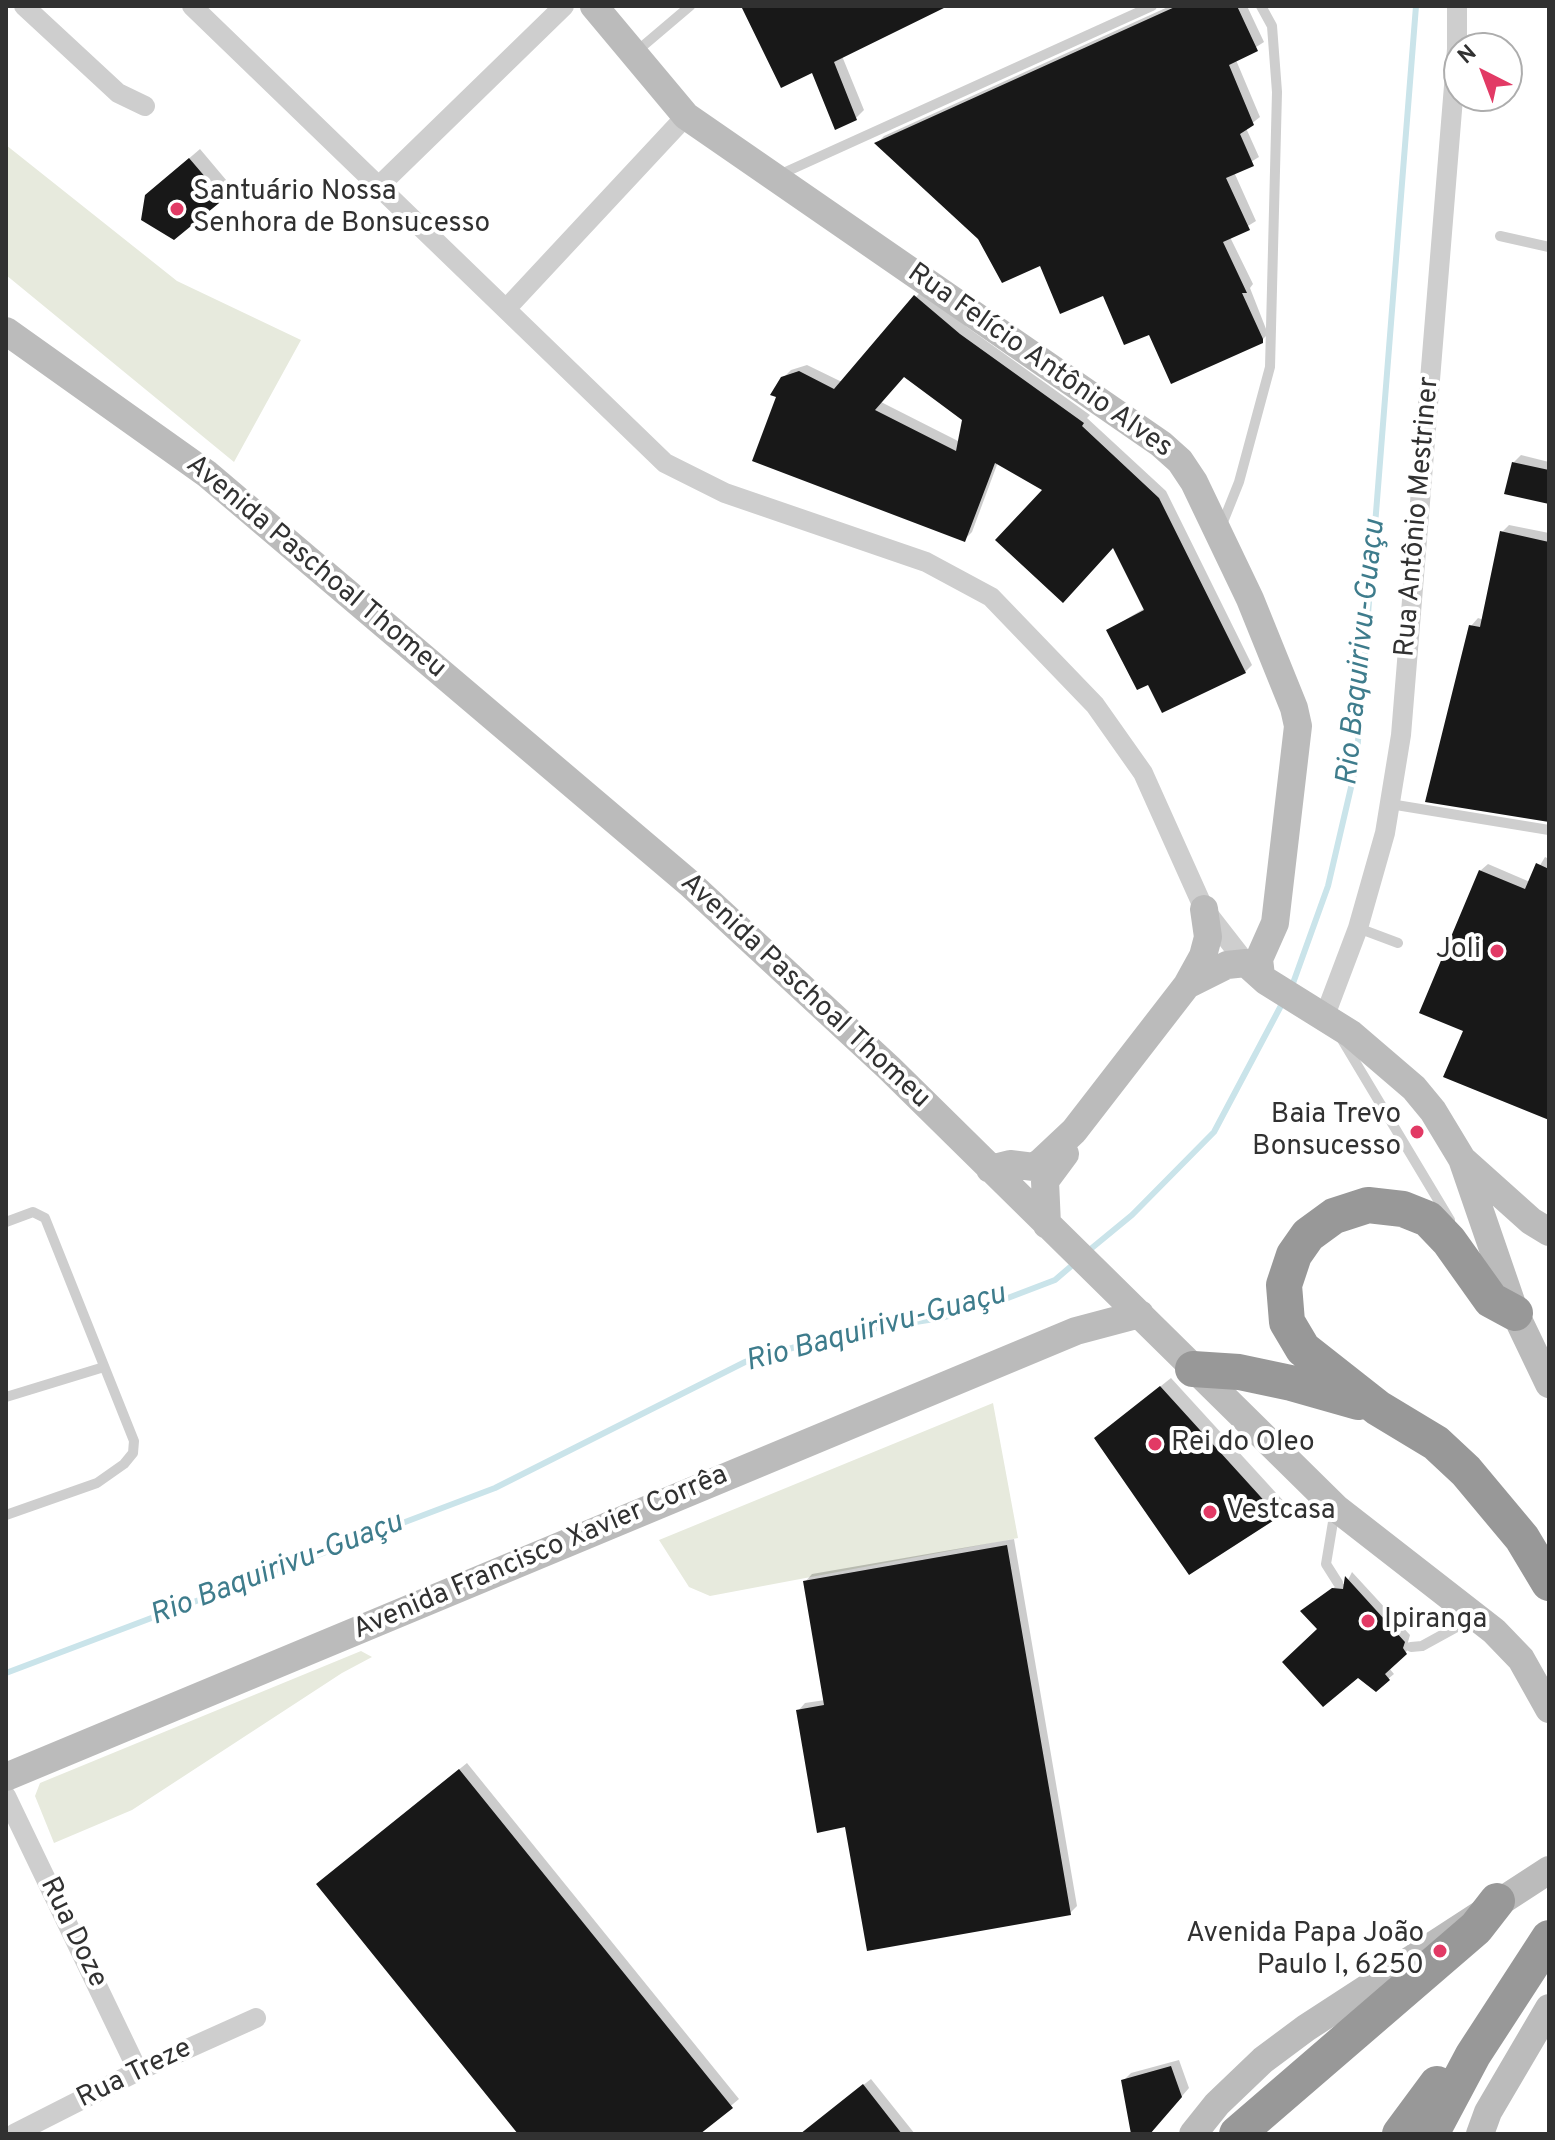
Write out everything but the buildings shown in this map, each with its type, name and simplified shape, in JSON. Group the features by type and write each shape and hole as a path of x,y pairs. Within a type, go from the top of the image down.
{"highway":[{"path":"1515,1313 1491,1300 1449,1241 1428,1219 1403,1209 1368,1205 1334,1216 1308,1235 1294,1255 1284,1285 1287,1322 1303,1349 1378,1408 1436,1443 1466,1471 1522,1538 1549,1583"},
{"path":"1193,1369 1239,1372 1378,1408"},
{"path":"1237,2134 1524,1885"},
{"path":"1431,2134 1473,2055 1549,1938"},
{"path":"1400,2134 1436,2085 1473,2055"}],"main road":[{"name":"Rua Felício Antônio Alves","path":"594,6 686,116 1161,444 1194,482 1255,612 1294,708 1298,726 1275,923 1259,959 1258,973"},
{"name":"Avenida Paschoal Thomeu","path":"6,331 207,474 689,883 889,1068 1336,1508 1476,1617 1521,1659 1549,1709"},
{"path":"990,1169 1010,1164 1034,1167 1074,1131 1187,985 1203,956 1208,937 1204,909"},
{"path":"1187,985 1227,965 1258,973 1351,1034 1414,1088 1462,1159 1531,1221 1549,1232"},
{"path":"1051,1229 1045,1181 1069,1147 1074,1131"},
{"path":"1462,1159 1515,1313 1549,1384"},
{"name":"Avenida Francisco Xavier Corrêa","path":"1076,1331 1098,1311 1105,1280"},
{"name":"Avenida Francisco Xavier Corrêa","path":"6,1777 1076,1331 1140,1314"},
{"path":"1193,2134 1217,2104 1263,2060 1306,2028 1524,1885 1549,1850"},
{"path":"1480,2134 1488,2112 1549,2008"}],"street":[{"path":"24,6 118,93 145,106"},
{"path":"192,6 644,445 689,478 926,562 991,597 1095,705 1143,773 1204,909 1258,973"},
{"path":"378,187 564,6"},
{"name":"Rua Antônio Mestriner","path":"1320,1015 1358,928 1390,804 1401,735 1457,49 1457,6"},
{"path":"506,309 686,116"},
{"name":"Rua Doze","path":"6,1796 138,2071"},
{"name":"Rua Treze","path":"14,2134 138,2071 256,2018"}],"lane":[{"path":"635,53 690,6"},
{"path":"773,178 1152,6"},
{"path":"1219,533 1239,482 1270,367 1277,92 1272,26 1261,6"},
{"path":"1500,236 1549,247"},
{"path":"1390,804 1549,830"},
{"path":"1358,928 1398,943"},
{"path":"1320,1015 1457,1232 1515,1313"},
{"path":"6,1222 33,1212 45,1218 132,1434 133,1453 97,1483 6,1515"},
{"path":"6,1397 104,1367"},
{"path":"1336,1508 1326,1564 1338,1583"},
{"path":"1411,1647 1422,1646 1476,1617"}],"shaded area":[{"path":"6,145 177,281 301,340 234,462 6,275"},
{"path":"993,1403 1018,1538 710,1596 689,1587 659,1540"},
{"path":"361,1651 372,1657 342,1673 132,1810 54,1843 35,1796 40,1783"}],"waterway":[{"name":"Rio Baquirivu-Guaçu","path":"1292,986 1328,886 1356,766 1416,6"},
{"name":"Rio Baquirivu-Guaçu","path":"1087,1252 1132,1215 1214,1132 1284,1000"},
{"name":"Rio Baquirivu-Guaçu","path":"6,1673 495,1488 745,1362 839,1334 941,1318 1000,1301 1055,1280 1076,1262"}],"place":[{"name":"Santuário Nossa Senhora de Bonsucesso","path":"177,209"},
{"name":"Joli","path":"1497,951"},
{"name":"Baia Trevo Bonsucesso","path":"1417,1132"},
{"name":"Rei do Oleo","path":"1155,1444"},
{"name":"Vestcasa","path":"1210,1512"},
{"name":"Ipiranga","path":"1368,1621"},
{"name":"Avenida Papa João Paulo I, 6250","path":"1440,1951"}]}
